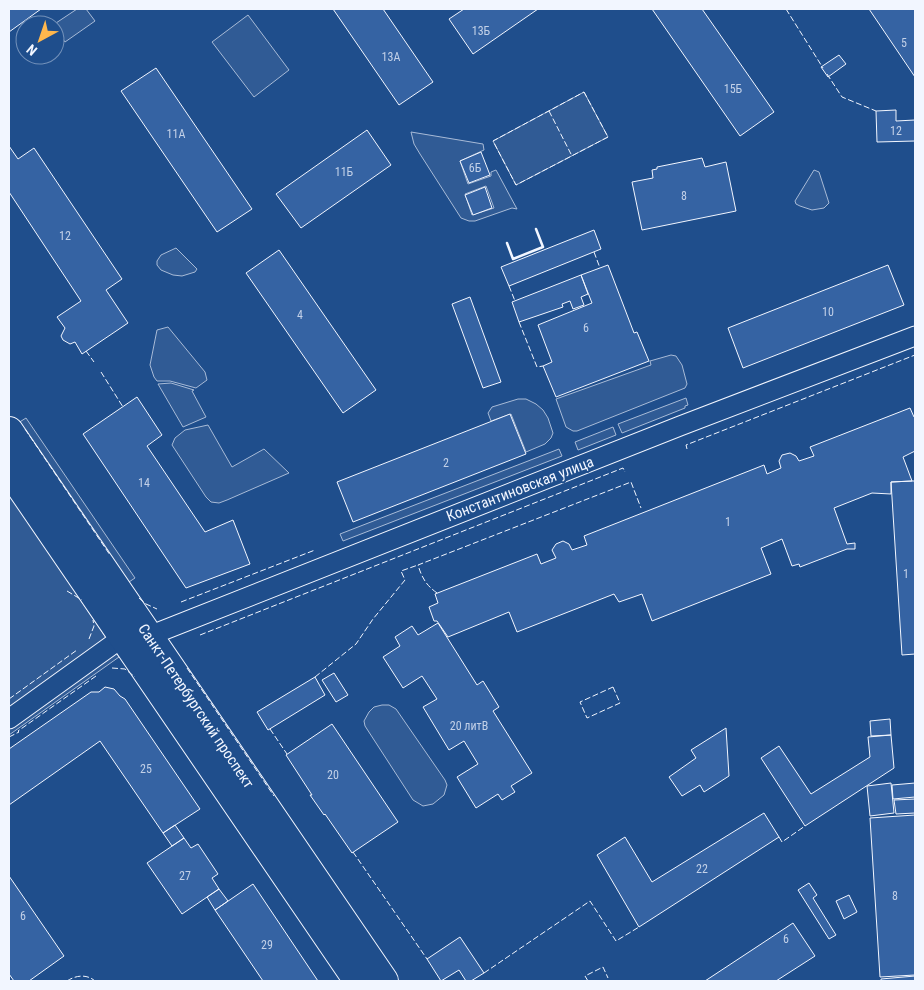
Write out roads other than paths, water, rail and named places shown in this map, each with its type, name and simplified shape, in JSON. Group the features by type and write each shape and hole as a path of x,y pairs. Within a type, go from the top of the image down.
{"main road":[{"name":"Санкт-Петербургский проспект","path":"9,431 136,637 358,981"},
{"name":"Санкт-Петербургский проспект","path":"12,481 136,637 384,981"}],"street":[{"name":"Константиновская улица","path":"9,719 136,637 915,336"}]}
